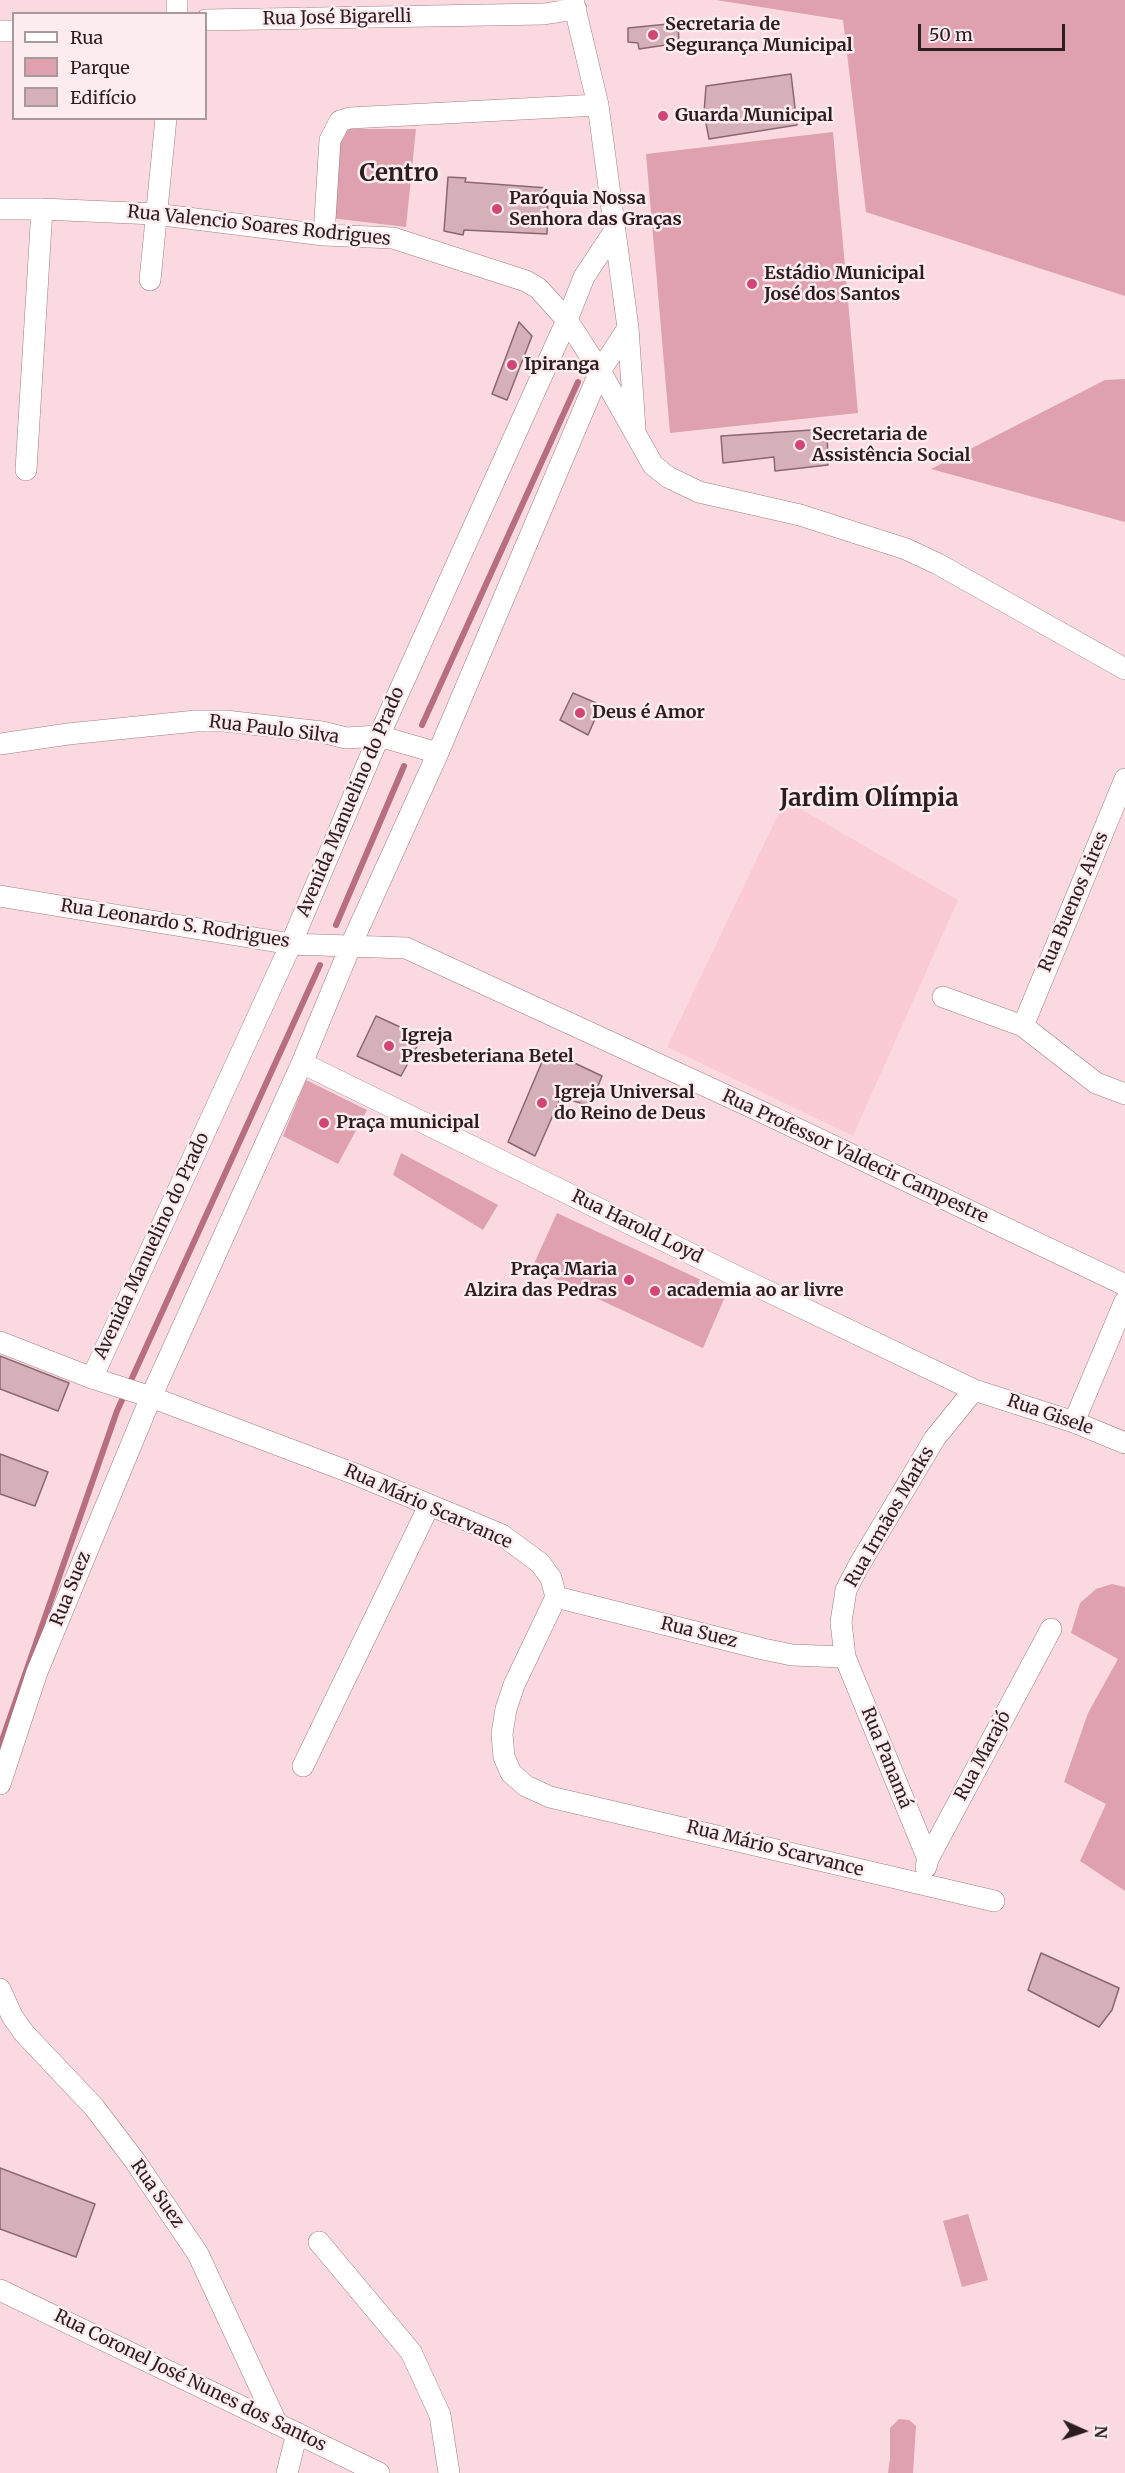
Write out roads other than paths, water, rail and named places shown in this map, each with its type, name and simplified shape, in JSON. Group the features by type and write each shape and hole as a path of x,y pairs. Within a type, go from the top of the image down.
{"street":[{"name":"Rua José Bigarelli","path":"207,20 544,14 574,4"},
{"path":"574,4 598,105 628,328 635,437"},
{"path":"324,235 330,140 340,121 350,118 598,105"},
{"path":"150,280 166,120"},
{"name":"Rua Valencio Soares Rodrigues","path":"0,209 155,214 324,235 393,238 504,274 538,288 567,320 600,371 635,437 653,465 668,477 699,492 800,515 879,538 906,549 938,564 1125,669"},
{"path":"26,470 42,209"},
{"name":"Avenida Manuelino do Prado","path":"92,1378 291,944 379,735 567,320 584,277 615,230"},
{"path":"151,1397 438,753 600,371 628,328"},
{"name":"Rua Paulo Silva","path":"0,744 68,734 196,721 225,721 322,732 346,738 379,735 438,753"},
{"name":"Rua Buenos Aires","path":"1023,1026 1125,779"},
{"name":"Rua Leonardo S. Rodrigues","path":"0,896 291,944 351,945"},
{"name":"Rua Professor Valdecir Campestre","path":"351,945 406,948 762,1112 1125,1285"},
{"path":"943,997 1023,1026 1096,1083 1125,1094"},
{"name":"Rua Harold Loyd","path":"302,1062 738,1277 974,1390"},
{"path":"1074,1422 1125,1301"},
{"name":"Rua Mário Scarvance","path":"0,1342 355,1474 502,1535 540,1563 551,1578 556,1597 506,1709 502,1734 504,1757 511,1773 526,1786 550,1797 731,1838 921,1885 994,1900"},
{"name":"Rua Gisele","path":"974,1390 1074,1422 1125,1443"},
{"name":"Rua Irmãos Marks","path":"845,1657 841,1622 846,1590 935,1438 974,1390"},
{"name":"Rua Suez","path":"0,1784 37,1672 151,1397"},
{"path":"303,1766 429,1506"},
{"name":"Rua Suez","path":"556,1597 763,1649 792,1655 845,1657"},
{"name":"Rua Marajó","path":"921,1885 928,1859 1051,1629"},
{"name":"Rua Panamá","path":"845,1657 928,1859"},
{"name":"Rua Suez","path":"0,1989 12,2016 24,2033 94,2107 135,2161 198,2254 277,2424"},
{"path":"320,2242 411,2352 440,2415 449,2473"},
{"name":"Rua Coronel José Nunes dos Santos","path":"0,2290 380,2473"},
{"path":"287,2473 297,2433"}],"waterway":[{"path":"422,725 578,382"},
{"path":"336,925 404,766"},
{"path":"0,1746 117,1411 320,965"}],"place":[{"name":"Secretaria de Segurança Municipal","path":"653,35"},
{"name":"Guarda Municipal","path":"663,116"},
{"name":"Paróquia Nossa Senhora das Graças","path":"497,209"},
{"name":"Estádio Municipal José dos Santos","path":"752,284"},
{"name":"Ipiranga","path":"512,365"},
{"name":"Secretaria de Assistência Social","path":"800,445"},
{"name":"Deus é Amor","path":"580,713"},
{"name":"Igreja Presbeteriana Betel","path":"389,1046"},
{"name":"Igreja Universal do Reino de Deus","path":"542,1103"},
{"name":"Praça municipal","path":"324,1123"},
{"name":"Praça Maria Alzira das Pedras","path":"629,1280"},
{"name":"academia ao ar livre","path":"655,1291"}],"district":[{"name":"Centro","path":"399,174"},
{"name":"Jardim Olímpia","path":"869,799"}]}
